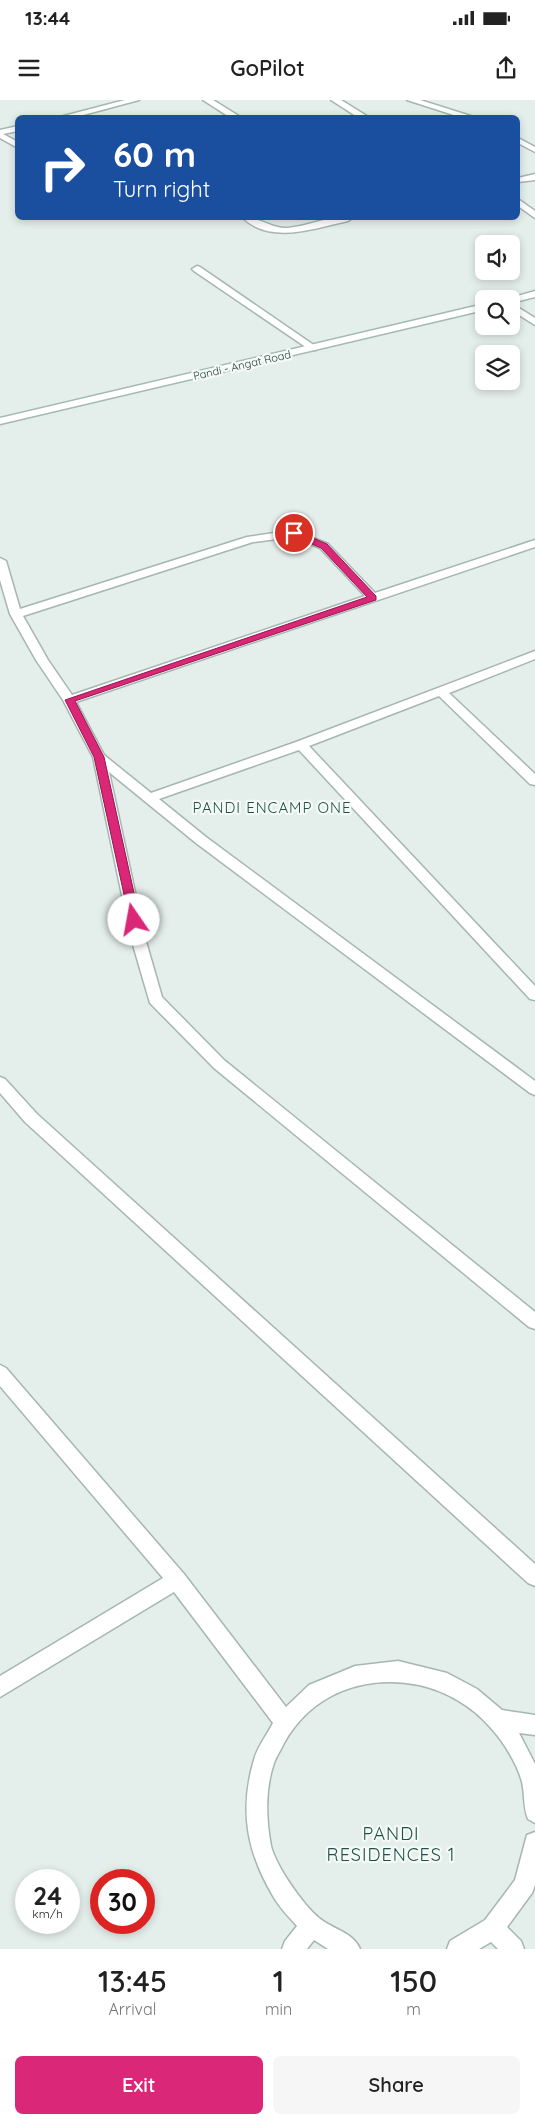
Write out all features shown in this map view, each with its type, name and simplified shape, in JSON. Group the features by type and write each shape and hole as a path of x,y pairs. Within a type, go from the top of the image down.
{"street":[{"path":"72,115 135,100"},
{"path":"208,100 233,115"},
{"path":"335,100 361,115"},
{"path":"411,100 462,115"},
{"path":"0,133 15,129"},
{"path":"0,133 15,144"},
{"path":"520,141 535,150"},
{"path":"520,180 535,177"},
{"path":"520,204 535,215"},
{"path":"251,220 267,228 286,231 338,220"},
{"path":"197,269 313,348"},
{"path":"520,298 535,294"},
{"name":"Pandi - Angat Road","path":"0,421 475,309"},
{"path":"520,312 535,322"},
{"path":"16,614 251,539 294,533 324,546 373,598"},
{"path":"70,700 535,543"},
{"path":"0,561 16,614 42,660 70,700 99,757 138,938 155,999 220,1064 535,1322"},
{"path":"149,798 301,745 535,655"},
{"path":"440,691 535,781"},
{"path":"301,745 535,995"},
{"path":"99,757 225,858 535,1089"},
{"path":"0,1083 31,1118 535,1577"},
{"path":"0,1373 177,1580 285,1722"},
{"path":"0,1687 177,1580"},
{"path":"350,1949 311,1926 280,1890 261,1849 256,1803 264,1760 285,1722 316,1692 355,1676 398,1671 440,1680 470,1696 497,1720 517,1748 532,1781 535,1812"},
{"path":"497,1720 535,1725"},
{"path":"458,1949 493,1928 524,1885 535,1843"},
{"path":"293,1949 311,1926"},
{"path":"493,1928 513,1949"}],"district":[{"name":"PANDI ENCAMP ONE","path":"272,808"},
{"name":"PANDI RESIDENCES 1","path":"391,1844"}],"route":[{"path":"134,920 99,757 70,700 373,598 324,546 294,533"}]}
